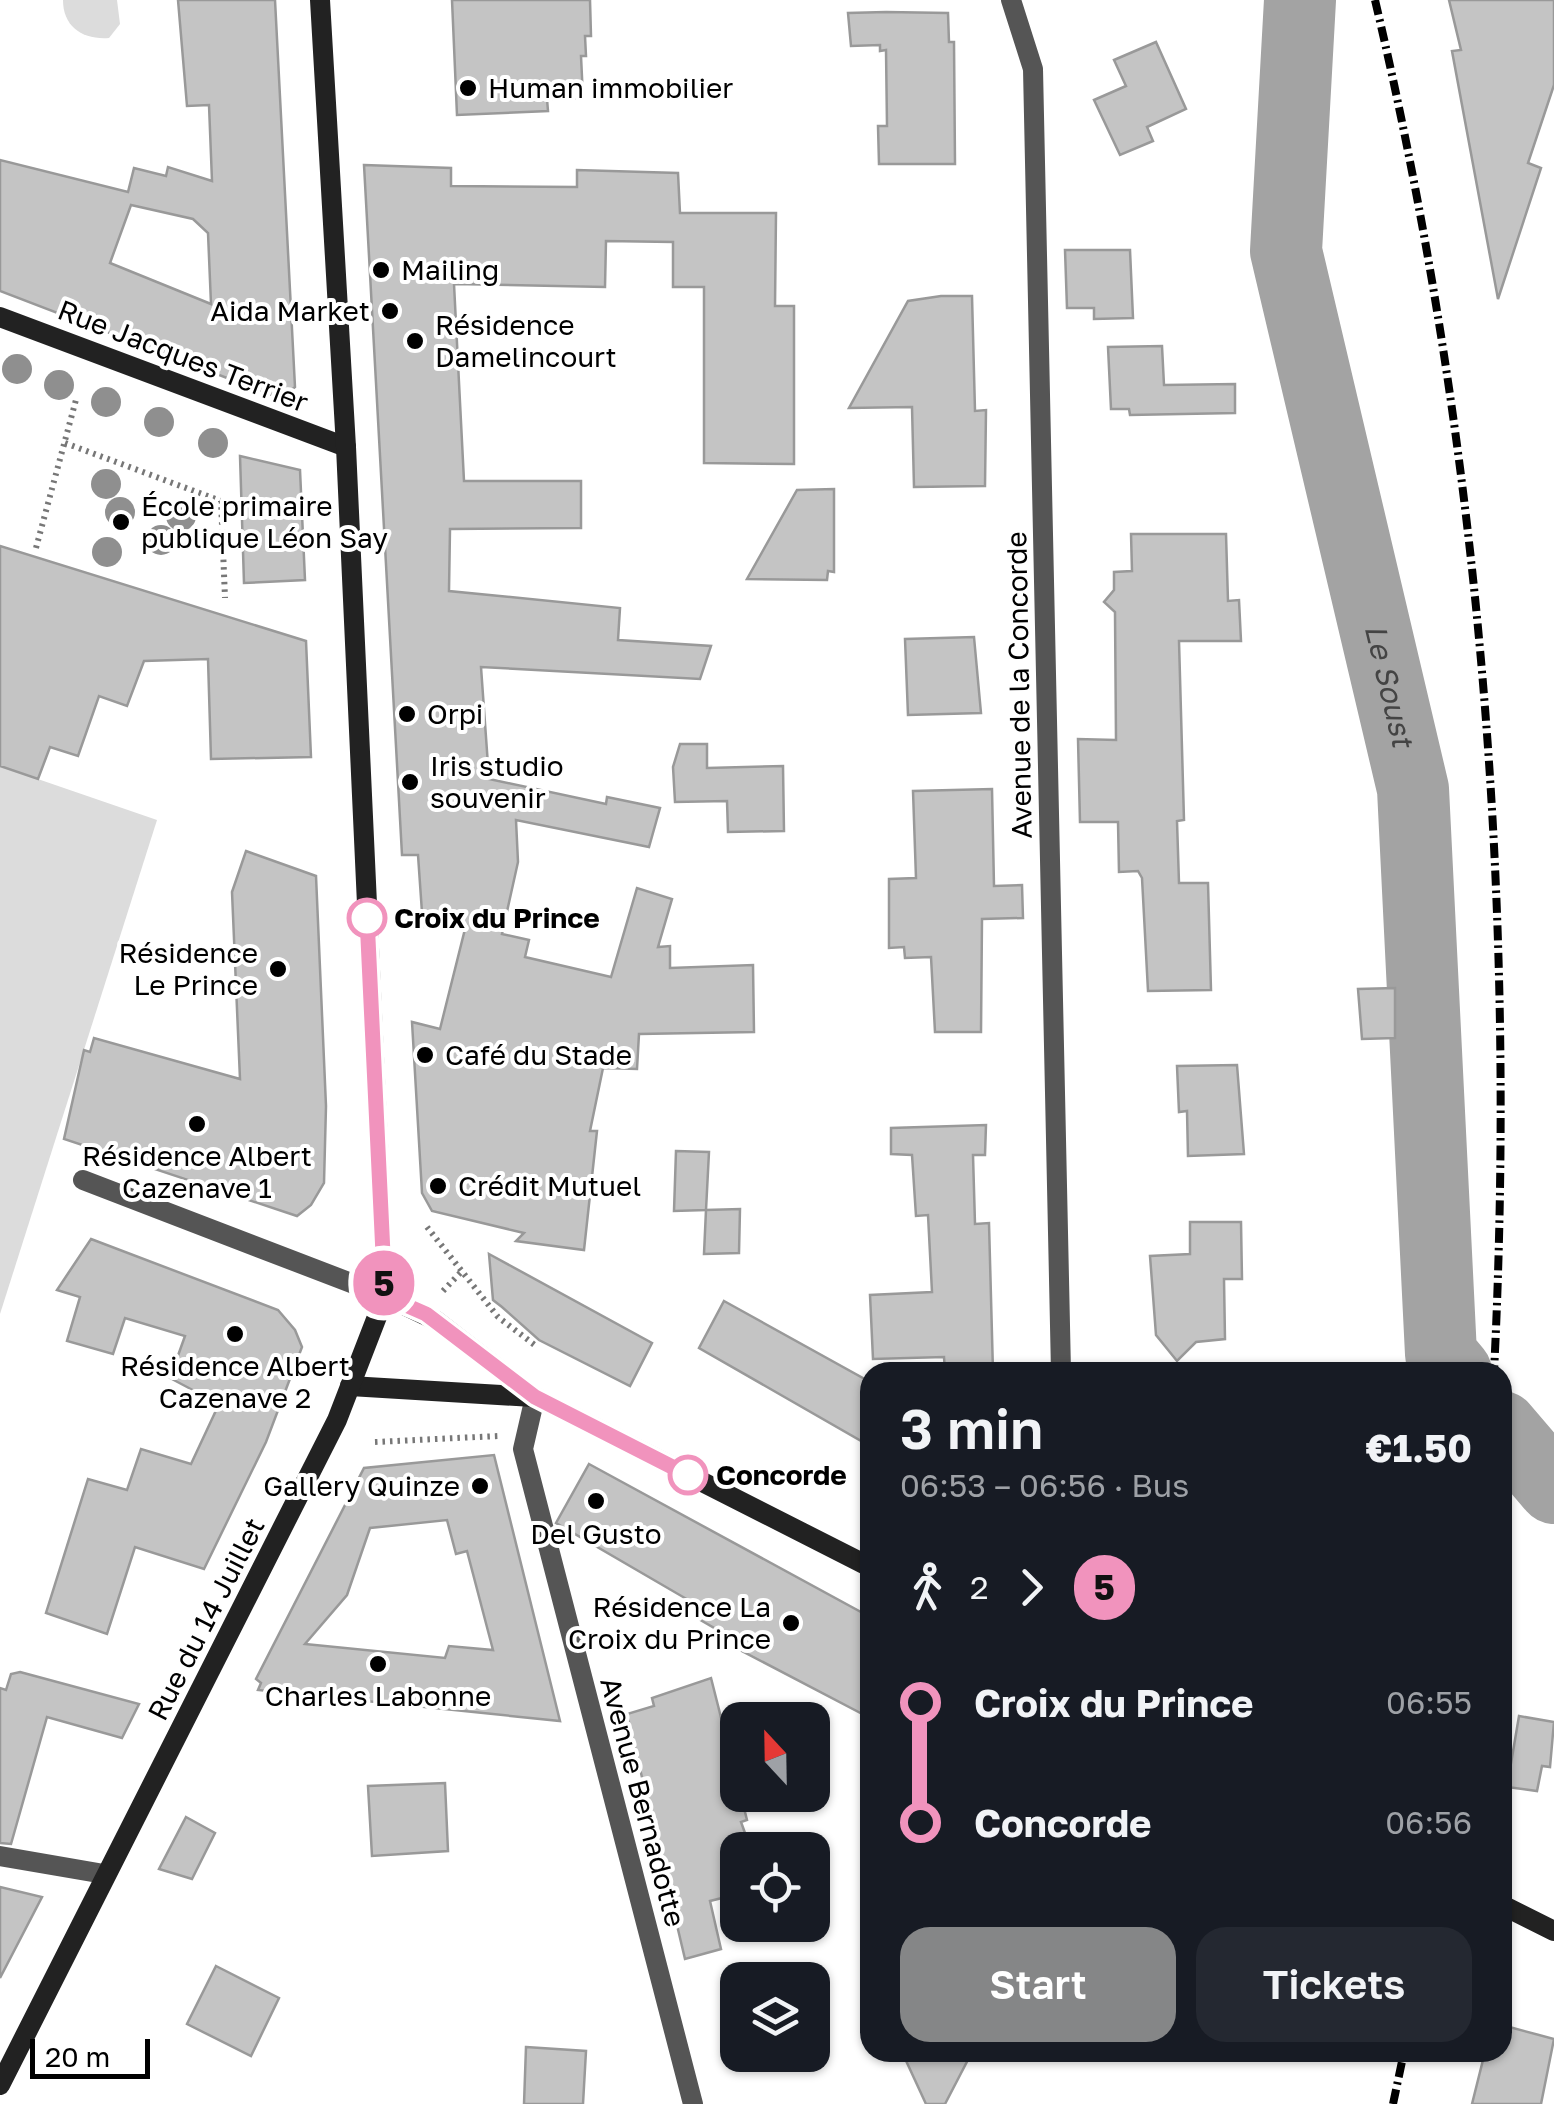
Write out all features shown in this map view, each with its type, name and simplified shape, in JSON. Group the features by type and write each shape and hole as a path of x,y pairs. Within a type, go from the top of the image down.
{"main road":[{"path":"320,0 346,447 385,1296 426,1314 535,1397 860,1562"},
{"name":"Rue Jacques Terrier","path":"0,317 346,447"},
{"name":"Rue du 14 Juillet","path":"0,2085 104,1874 201,1691 350,1386 385,1296"},
{"path":"350,1386 535,1397"},
{"path":"1512,1910 1554,1932"}],"street":[{"name":"Avenue de la Concorde","path":"1011,0 1034,69 1061,1362"},
{"path":"83,1180 385,1296"},
{"name":"Avenue Bernadotte","path":"535,1397 523,1449 694,2104"},
{"path":"0,1856 104,1874"}],"path":[{"path":"36,548 77,396"},
{"path":"65,442 221,500 226,598"},
{"path":"427,1227 498,1317 536,1346"},
{"path":"442,1292 461,1272"},
{"path":"413,1428 416,1439"},
{"path":"374,1442 504,1436"}],"shaded area":[{"path":"63,0 117,0 120,24 109,38 100,38 76,30 67,18"},
{"path":"0,766 157,820 0,1314"}],"building":[{"path":"178,0 275,0 295,387 282,399 0,291 0,160 128,192 134,168 166,176 168,167 212,181 209,105 187,106","holes":["131,205 193,219 208,233 211,304 110,263"]},
{"path":"452,0 590,0 591,36 585,36 586,56 581,56 583,98 547,99 548,111 457,115"},
{"path":"1449,0 1554,0 1554,85 1528,163 1541,168 1498,299 1452,51 1461,50"},
{"path":"848,13 948,13 949,42 954,42 955,164 879,164 878,126 887,126 886,50 880,51 880,45 851,46"},
{"path":"1156,42 1186,109 1147,127 1153,141 1120,155 1094,100 1126,86 1114,60"},
{"path":"364,165 451,168 451,186 577,187 577,170 678,173 680,213 776,213 775,306 794,306 794,464 704,463 704,287 673,287 673,242 606,241 605,287 454,284 464,481 581,481 581,528 450,529 449,591 620,608 618,640 711,646 700,679 481,667 489,779 606,804 607,797 660,808 649,847 516,820 518,862 502,934 529,940 525,957 611,977 637,888 672,899 658,947 670,946 670,968 753,965 754,1032 639,1034 637,1069 603,1068 590,1131 597,1131 584,1250 516,1241 524,1233 432,1211 422,1193 412,1022 440,1029 466,925 423,927 418,855 402,855"},
{"path":"1065,250 1130,250 1133,318 1094,319 1094,308 1067,308"},
{"path":"972,296 975,411 986,410 985,486 914,487 912,407 849,408 908,301"},
{"path":"1162,346 1164,385 1235,384 1235,413 1130,415 1129,409 1111,409 1108,347"},
{"path":"240,456 300,470 305,580 244,583"},
{"path":"834,489 834,572 828,571 827,580 747,579 797,490"},
{"path":"1131,534 1226,534 1228,601 1239,600 1241,641 1179,641 1184,820 1177,821 1179,883 1208,883 1211,990 1148,991 1142,878 1138,871 1119,872 1118,822 1080,822 1078,739 1116,740 1115,612 1104,602 1114,590 1114,572 1132,571"},
{"path":"0,546 306,641 311,757 211,759 208,659 144,661 127,706 99,696 78,756 50,747 38,779 0,766"},
{"path":"974,637 981,713 908,715 905,639"},
{"path":"680,744 707,744 707,768 783,766 784,831 728,832 727,801 675,802 673,767"},
{"path":"992,789 994,886 1022,885 1023,918 982,919 981,1032 935,1032 931,957 905,958 904,947 889,948 889,879 916,878 913,791"},
{"path":"246,851 316,876 326,1106 324,1183 311,1205 297,1216 64,1139 84,1050 90,1052 94,1038 240,1079 232,892"},
{"path":"1395,988 1395,1038 1362,1039 1358,989"},
{"path":"1237,1065 1244,1154 1188,1156 1187,1111 1179,1112 1177,1066"},
{"path":"986,1125 985,1155 973,1155 975,1224 989,1223 993,1362 944,1362 944,1357 873,1359 870,1295 932,1292 928,1215 916,1216 912,1155 891,1154 891,1128"},
{"path":"676,1151 709,1152 706,1210 674,1211"},
{"path":"740,1209 739,1253 704,1254 706,1210"},
{"path":"1190,1222 1241,1222 1242,1279 1224,1279 1225,1339 1196,1342 1177,1361 1156,1335 1150,1256 1190,1254"},
{"path":"91,1239 278,1310 295,1330 302,1347 266,1442 204,1569 135,1547 107,1634 46,1613 88,1479 127,1490 141,1449 191,1464 219,1404 170,1378 185,1336 125,1318 113,1354 67,1341 80,1297 57,1290"},
{"path":"489,1254 652,1343 630,1386 539,1340 493,1300"},
{"path":"724,1301 860,1376 860,1440 699,1348"},
{"path":"494,1455 560,1721 258,1690 261,1683 256,1679 364,1468","holes":["447,1520 456,1554 467,1551 493,1650 449,1646 445,1658 305,1644 347,1595 370,1528"]},
{"path":"589,1464 860,1612 860,1713 717,1638 721,1632 683,1610 690,1601 556,1523"},
{"path":"20,1672 139,1704 122,1738 47,1717 11,1844 0,1843 0,1688 6,1690 11,1674"},
{"path":"711,1678 720,1714 720,1812 745,1812 747,1820 741,1822 745,1832 720,1832 720,1898 710,1901 721,1949 685,1959 627,1714 654,1706 652,1698"},
{"path":"1519,1716 1554,1722 1550,1767 1542,1766 1537,1791 1512,1788"},
{"path":"445,1783 448,1851 372,1856 368,1786"},
{"path":"186,1817 215,1833 192,1879 159,1869"},
{"path":"0,1887 42,1897 0,1978"},
{"path":"216,1966 279,1998 251,2056 187,2024"},
{"path":"1512,2028 1554,2039 1541,2104 1472,2104 1482,2062 1512,2062"},
{"path":"526,2047 586,2051 583,2104 524,2104"},
{"path":"907,2062 967,2062 945,2104 926,2104"}],"waterway":[{"name":"Le Soust","path":"1300,0 1286,251 1413,789 1441,1354 1448,1362"},
{"name":"Le Soust","path":"1512,1439 1554,1488"}],"railway":[{"path":"1375,0 1442,339 1483,682 1500,1027 1494,1362"},
{"path":"1393,2104 1402,2062"}],"bus line":[{"name":"5","path":"367,918 385,1296 426,1314 535,1397 688,1475"}],"place":[{"name":"Human immobilier","path":"468,88"},
{"name":"Mailing","path":"381,270"},
{"name":"Aida Market","path":"390,311"},
{"name":"Résidence Damelincourt","path":"415,341"},
{"name":"École primaire publique Léon Say","path":"121,522"},
{"name":"Orpi","path":"407,714"},
{"name":"Iris studio souvenir","path":"410,782"},
{"name":"Croix du Prince","path":"367,918"},
{"name":"Résidence Le Prince","path":"278,969"},
{"name":"Café du Stade","path":"425,1055"},
{"name":"Résidence Albert Cazenave 1","path":"197,1124"},
{"name":"Crédit Mutuel","path":"438,1186"},
{"name":"Résidence Albert Cazenave 2","path":"235,1334"},
{"name":"Concorde","path":"688,1475"},
{"name":"Gallery Quinze","path":"480,1486"},
{"name":"Del Gusto","path":"596,1501"},
{"name":"Résidence La Croix du Prince","path":"791,1623"},
{"name":"Charles Labonne","path":"378,1664"}]}
